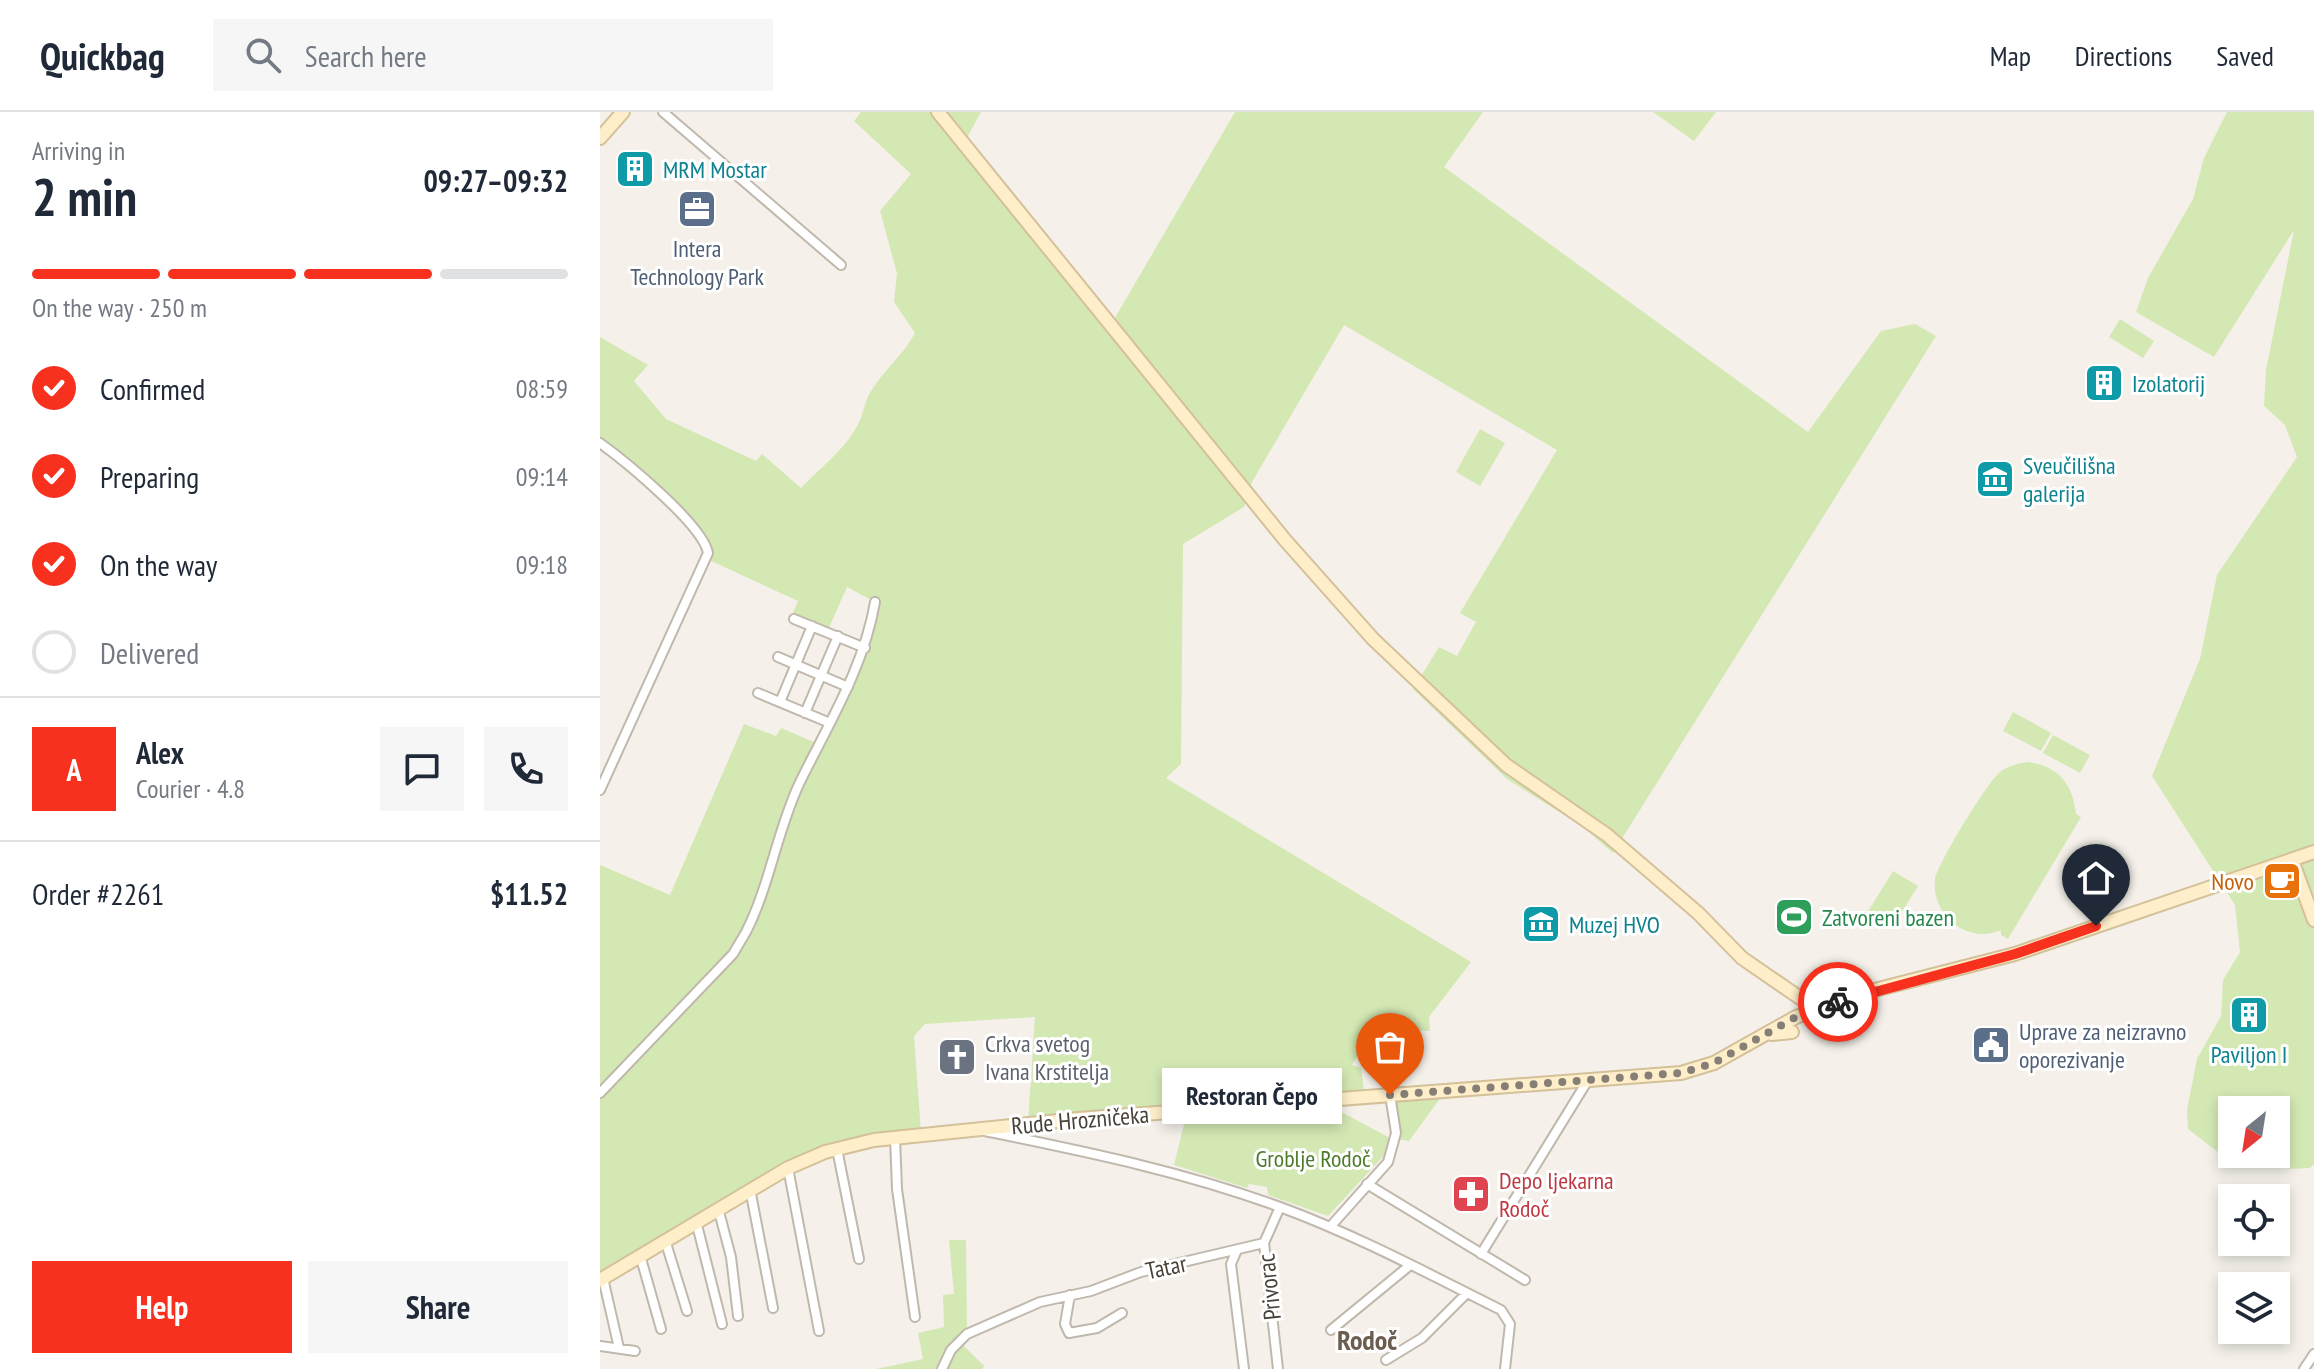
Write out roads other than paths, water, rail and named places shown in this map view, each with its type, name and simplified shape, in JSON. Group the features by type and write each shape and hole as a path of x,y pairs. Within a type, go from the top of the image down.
{"street":[{"path":"600,138 623,112"},
{"path":"938,112 1338,603 1506,765 1607,835 1698,913 1742,958 1800,998 1820,1003 1851,997 2015,954 2314,852"},
{"path":"668,114 841,265"},
{"path":"600,443 680,513 706,543 708,553 600,790"},
{"path":"600,1093 733,954 746,932 801,781 865,648 875,602"},
{"path":"794,619 865,648"},
{"path":"780,702 812,626"},
{"path":"805,713 838,636"},
{"path":"778,657 848,687"},
{"path":"758,693 830,723"},
{"path":"2292,860 2314,920"},
{"path":"1782,986 1801,1016"},
{"name":"Rude Hrozničeka","path":"602,1279 750,1188 788,1168 837,1149 895,1137 1697,1070 1761,1037 1787,1029 1801,1016 1851,997"},
{"path":"1800,998 1801,1016"},
{"path":"1481,1254 1588,1079"},
{"path":"1330,1227 1388,1162 1395,1148 1390,1095"},
{"path":"977,1130 1118,1157 1280,1207 1330,1227 1506,1314 1510,1324 1506,1364 1495,1369"},
{"path":"895,1137 900,1216 915,1317"},
{"path":"837,1149 859,1259"},
{"path":"788,1168 819,1331"},
{"path":"1367,1184 1525,1280"},
{"path":"750,1188 773,1308"},
{"name":"Privorac","path":"1278,1369 1264,1243 1280,1207"},
{"path":"718,1208 731,1257 738,1316"},
{"path":"696,1221 722,1324"},
{"path":"665,1240 687,1311"},
{"name":"Tatar","path":"942,1369 951,1350 967,1334 1040,1302 1141,1272 1264,1243"},
{"path":"1237,1250 1231,1264 1240,1310 1244,1369"},
{"path":"640,1255 661,1329"},
{"path":"1331,1330 1409,1266"},
{"path":"602,1279 619,1348"},
{"path":"1386,1360 1422,1338 1466,1294"},
{"path":"1070,1295 1065,1324 1069,1333 1097,1328 1122,1313"},
{"path":"600,1346 635,1351"},
{"path":"2304,1369 2314,1354"}],"place":[{"name":"MRM Mostar","path":"635,169"},
{"name":"Intera Technology Park","path":"697,209"},
{"name":"Izolatorij","path":"2104,383"},
{"name":"Sveučilišna galerija","path":"1995,479"},
{"name":"Novo","path":"2282,881"},
{"name":"Zatvoreni bazen","path":"1794,917"},
{"name":"Muzej HVO","path":"1541,924"},
{"name":"Paviljon I","path":"2249,1015"},
{"name":"Uprave za neizravno oporezivanje","path":"1991,1045"},
{"name":"Crkva svetog Ivana Krstitelja","path":"957,1057"},
{"name":"Restoran Čepo","path":"1390,1095"},
{"name":"Depo ljekarna Rodoč","path":"1471,1194"}],"district":[{"name":"Rodoč","path":"1367,1339"}],"park label":[{"name":"Groblje Rodoč","path":"1313,1158"}]}
